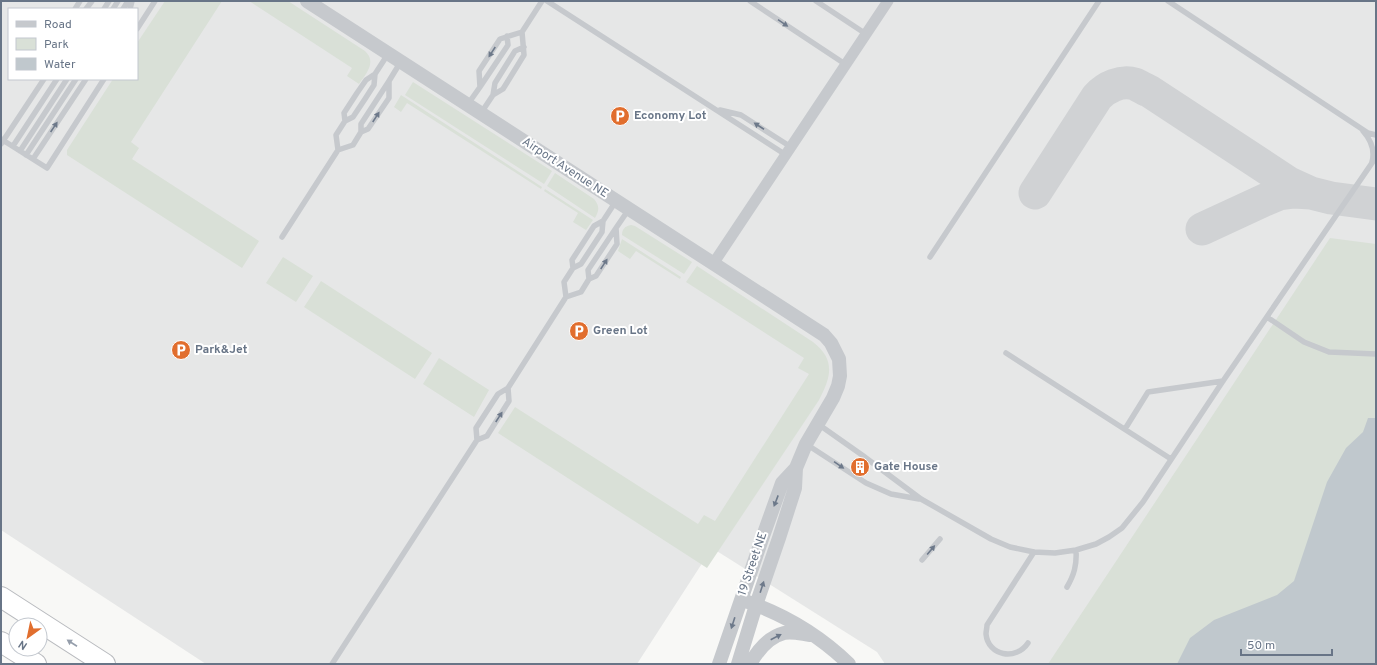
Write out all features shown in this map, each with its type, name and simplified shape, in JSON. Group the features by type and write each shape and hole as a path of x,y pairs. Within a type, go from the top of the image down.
{"highway":[{"path":"1,597 105,664"},
{"path":"1,642 31,661"},
{"path":"1,646 31,661"}],"street":[{"name":"Airport Avenue NE","path":"307,1 824,335"},
{"path":"713,264 888,1"},
{"name":"19 Street NE","path":"738,664 795,488 796,468 806,444 833,398 840,376 840,359 831,343 824,335"},
{"name":"19 Street NE","path":"719,664 782,483 796,468"},
{"path":"741,599 783,616 814,635 845,662"},
{"path":"750,664 758,650 764,644 784,633 814,635"}],"lane":[{"path":"138,27 155,1"},
{"path":"481,113 493,95 502,89 524,55 522,32 542,1"},
{"path":"548,1 714,108 788,151"},
{"path":"750,1 845,64"},
{"path":"816,1 866,34"},
{"path":"930,257 1099,1"},
{"path":"1168,1 1357,126 1368,132 1376,134"},
{"path":"480,87 480,71 500,39 522,32"},
{"path":"468,105 508,45 508,36"},
{"path":"493,95 495,83 515,51 524,47"},
{"path":"345,122 344,113 366,80 375,74 388,54"},
{"path":"282,237 338,150 353,145 361,132 361,124 401,62"},
{"path":"338,150 336,135 345,122 353,117 374,85 375,74"},
{"path":"43,80 2,141 13,146 47,168 103,80"},
{"path":"13,146 57,80"},
{"path":"20,151 66,80"},
{"path":"26,155 75,80"},
{"path":"33,159 85,80"},
{"path":"361,132 368,129 389,98 389,81"},
{"path":"714,108 741,115 788,151"},
{"path":"1357,126 1368,137 1371,143 1373,157 1371,164"},
{"path":"817,424 862,455 920,499 991,539 1010,547 1034,552 1055,553 1076,550 1109,538 1122,528 1143,502 1223,381 1376,157"},
{"path":"566,297 564,282 573,268 581,264 602,232 603,221 616,201"},
{"path":"589,279 588,270 629,209"},
{"path":"573,268 572,260 594,226 603,221"},
{"path":"477,440 476,428 498,394 508,388 566,297 581,292 589,279 596,276 617,244 616,228"},
{"path":"1267,317 1304,342 1329,352 1376,354"},
{"path":"1006,353 1171,459"},
{"path":"1124,429 1148,392 1223,381"},
{"path":"332,664 477,440 487,436 509,401 508,388"},
{"path":"806,444 866,483 891,494 920,499"},
{"path":"922,560 940,540"},
{"path":"1067,587 1073,576 1077,562 1076,550"},
{"path":"1028,643 1024,650 1016,654 1007,655 997,652 990,644 986,635 987,625 1034,552"}],"shaded area":[{"path":"1,1 1376,1 1376,664 885,664 877,652 712,548 637,664 206,664 1,530"}],"green space":[{"path":"165,1 222,1 131,142 139,148 132,159 259,241 242,268 67,155 67,150 112,80 138,80 138,42"},
{"path":"249,1 288,1 365,51 370,59 370,64 365,76 359,84 347,76 352,68"},
{"path":"413,82 552,171 544,184 405,95"},
{"path":"401,95 542,187 541,189 407,103 401,112 394,107"},
{"path":"555,173 594,199 598,208 595,218 547,186"},
{"path":"545,189 593,220 586,230 573,222 578,213 544,191"},
{"path":"631,225 635,226 692,262 684,274 622,235 624,228"},
{"path":"1330,238 1376,244 1376,664 1048,664"},
{"path":"622,239 681,277 680,279 636,251 630,259 618,251"},
{"path":"283,257 313,276 296,302 266,283"},
{"path":"697,266 813,342 825,355 829,369 826,384 819,400 707,568 498,433 515,407 698,524 704,515 715,521 809,374 798,368 804,358 686,282"},
{"path":"321,281 432,353 415,379 304,307"},
{"path":"439,358 489,390 474,417 423,384"}],"water":[{"path":"1368,418 1376,418 1376,664 1177,664 1190,638 1214,620 1277,595 1294,581 1327,482 1346,448 1363,432"}],"taxiway":[{"path":"1035,193 1097,97 1109,87 1130,83 1149,91 1289,183 1311,193 1331,198 1376,204"},
{"path":"1202,229 1279,194 1294,192 1311,193"}],"place":[{"name":"Economy Lot","path":"620,116"},
{"name":"Green Lot","path":"579,331"},
{"name":"Park&Jet","path":"181,350"},
{"name":"Gate House","path":"860,467"}]}
